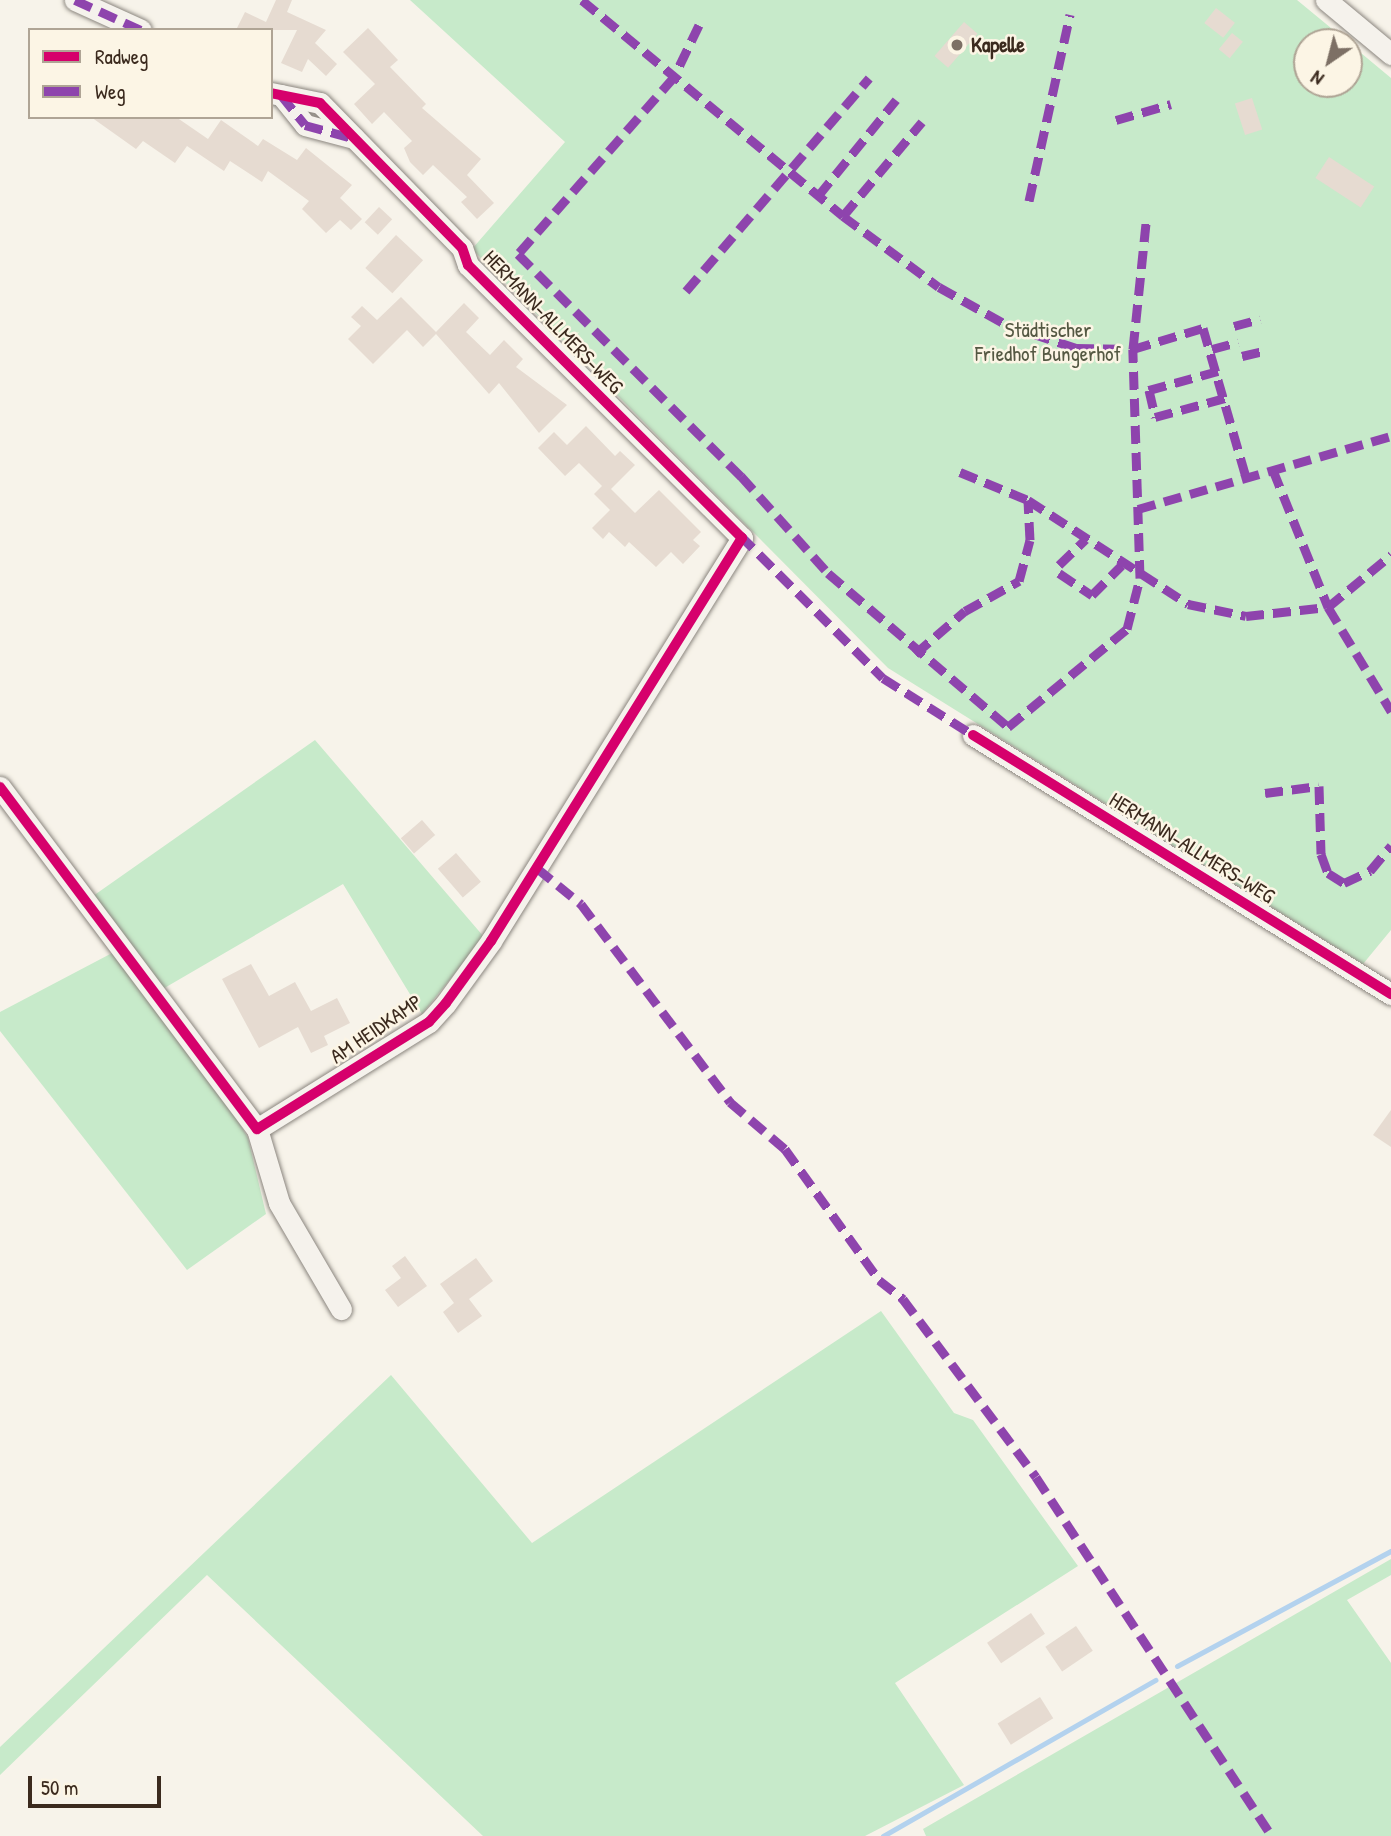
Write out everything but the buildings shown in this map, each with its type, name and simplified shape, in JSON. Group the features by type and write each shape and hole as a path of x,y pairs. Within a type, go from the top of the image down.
{"street":[{"path":"75,0 137,28"},
{"path":"1326,0 1391,54"},
{"name":"HERMANN-ALLMERS-WEG","path":"276,94 320,103 462,248 468,265 742,538"},
{"name":"AM HEIDKAMP","path":"257,1129 429,1022 446,1003 491,941 742,538"},
{"name":"HERMANN-ALLMERS-WEG","path":"973,735 1391,994"},
{"path":"0,787 257,1129 279,1203 341,1309"}],"green space":[{"name":"Städtischer Friedhof Bungerhof","path":"410,0 1297,0 1331,28 1293,28 1293,98 1363,98 1363,55 1391,78 1391,930 1363,964 888,668 472,249 565,142"},
{"path":"315,740 484,937 422,1014 343,884 161,990 93,896"},
{"path":"114,952 232,1111 248,1138 266,1214 187,1270 0,1031 0,1012"},
{"path":"881,1311 954,1413 973,1420 1078,1566 895,1683 964,1785 865,1836 483,1836 207,1575 0,1775 0,1747 391,1375 532,1543"},
{"path":"1391,1559 1391,1575 1347,1600 1391,1663 1391,1836 926,1836 923,1829"}],"waterway":[{"path":"1177,1666 1391,1551"},
{"path":"883,1836 1155,1680"}],"marked path":[{"path":"75,0 137,28"},
{"path":"582,0 843,216 939,287 1007,325 1076,348 1133,349 1203,328 1246,477"},
{"path":"1029,201 1070,14"},
{"path":"699,25 674,77 518,254 741,476 828,573 1008,727 1127,629 1140,578 1133,349 1146,223"},
{"path":"686,291 869,78"},
{"path":"281,95 305,125 349,137"},
{"path":"818,196 896,100"},
{"path":"1116,120 1171,104"},
{"path":"843,216 922,122"},
{"path":"1234,326 1260,319"},
{"path":"1212,349 1238,342"},
{"path":"1242,356 1267,350"},
{"path":"1218,371 1149,390 1155,417 1225,398"},
{"path":"1138,509 1391,436"},
{"path":"1273,470 1328,607 1391,711"},
{"path":"960,472 1028,500"},
{"path":"915,654 965,611 1019,581 1030,540 1028,500 1188,604 1246,616 1328,607 1391,555"},
{"path":"740,535 883,678 973,735"},
{"path":"1059,565 1086,539"},
{"path":"1059,573 1092,595 1122,565"},
{"path":"1265,793 1319,786 1321,854 1328,873 1344,883 1370,871 1391,846"},
{"path":"537,868 581,904 730,1102 785,1149 879,1280 903,1299 1036,1477 1272,1836"}],"cycle path":[{"path":"0,787 257,1129 429,1022 446,1003 491,941 742,538 468,265 462,248 320,103 273,93"},
{"path":"973,735 1391,994"}],"place":[{"name":"Kapelle","path":"957,45"}]}
